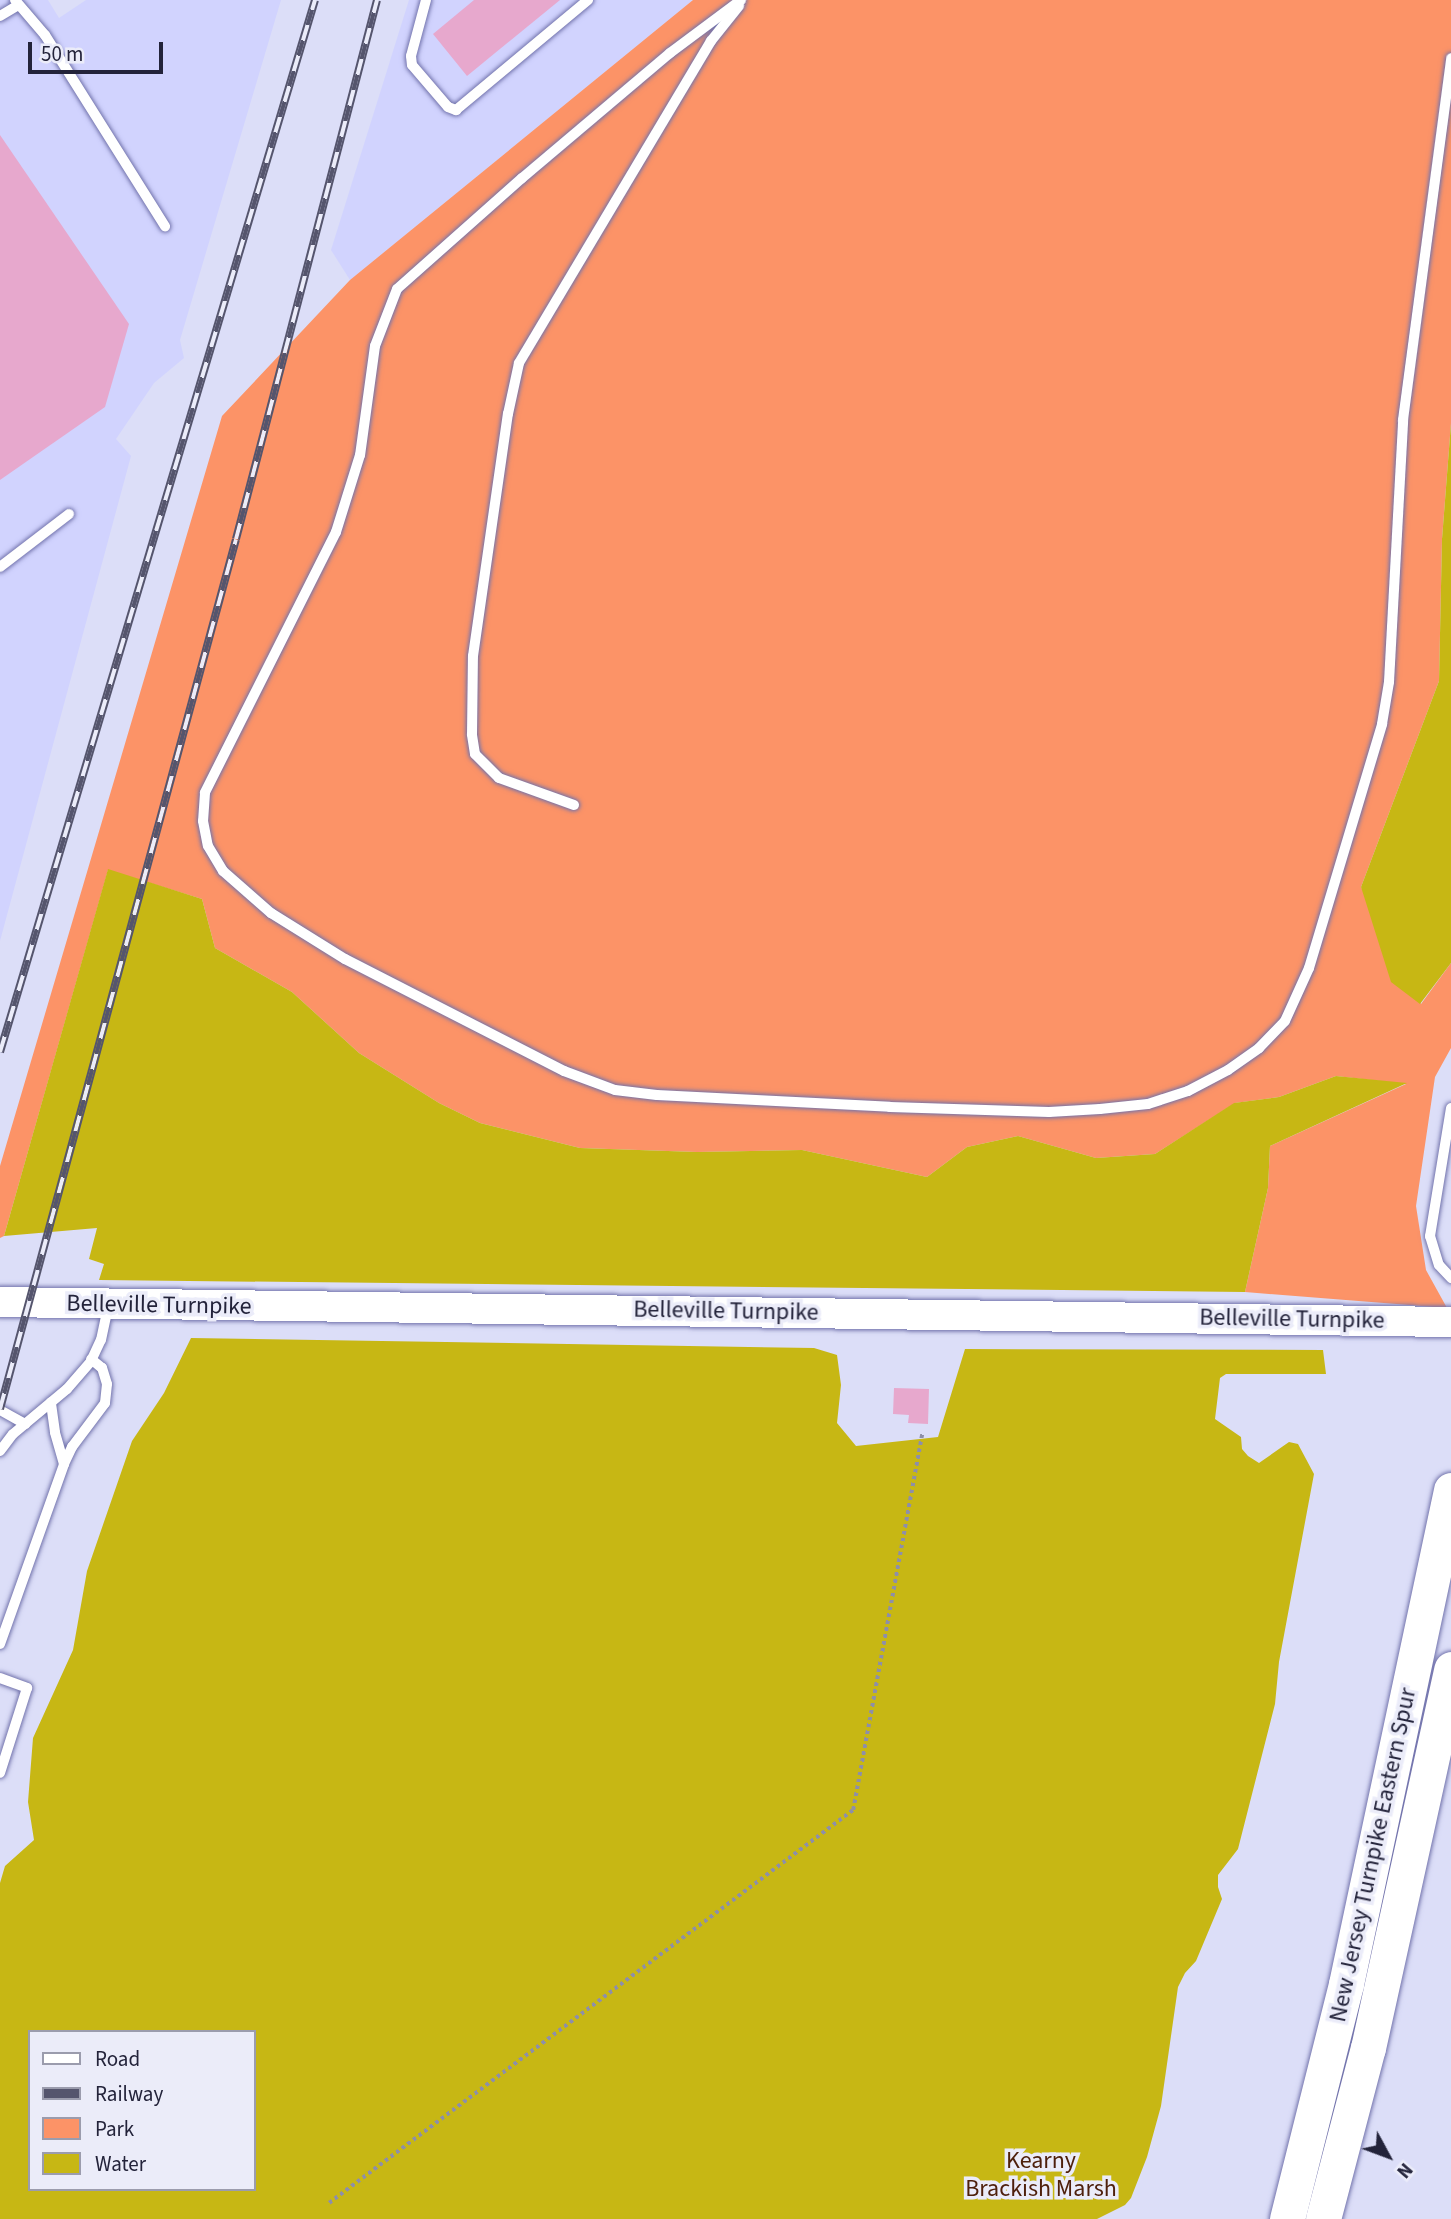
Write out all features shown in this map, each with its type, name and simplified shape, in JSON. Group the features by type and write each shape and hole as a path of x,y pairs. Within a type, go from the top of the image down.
{"highway":[{"name":"New Jersey Turnpike Eastern Spur","path":"1287,2219 1370,1875 1451,1490"},
{"name":"New Jersey Turnpike Eastern Spur","path":"1323,2219 1344,2145 1451,1670"}],"main road":[{"name":"Belleville Turnpike","path":"0,1302 1451,1322"}],"lane":[{"path":"426,0 411,57 412,65 448,107 456,110 588,0"},
{"path":"742,0 670,53 522,178 397,289 375,346 360,455 336,532 205,793 203,821 208,846 223,871 271,913 345,959 564,1071 615,1090 657,1095 1049,1112 1148,1104 1188,1091 1228,1070 1259,1048 1285,1021 1309,968 1382,724 1390,658 1404,420 1451,58"},
{"path":"574,805 499,778 475,754 472,734 473,656 516,376 519,363 608,210 710,41 742,0"},
{"path":"0,16 16,3 45,35 165,226"},
{"path":"0,567 69,514"},
{"path":"1451,1108 1430,1223 1434,1257 1451,1278"},
{"path":"0,1451 25,1424 67,1390 91,1359 101,1340 109,1304"},
{"path":"0,1644 64,1464 72,1447 105,1403 102,1368 91,1359"},
{"path":"51,1402 55,1432 64,1464"},
{"path":"0,1410 25,1424"},
{"path":"0,1678 27,1688 0,1773"}],"path":[{"path":"329,2203 853,1810 922,1434"}],"shaded area":[{"path":"0,0 48,0 59,18 86,0 281,0 180,340 184,358 154,383 116,439 131,456 0,941"},
{"path":"409,0 693,0 350,280 331,250"}],"green space":[{"path":"693,0 1451,0 1451,423 1442,539 1439,681 1361,887 1421,1004 1451,963 1451,1048 1435,1077 1416,1206 1426,1270 1447,1308 1245,1292 1268,1188 1270,1146 1406,1084 1336,1076 1279,1097 1235,1103 1155,1154 1096,1158 1018,1136 967,1147 927,1177 802,1150 697,1152 580,1148 480,1123 439,1103 359,1053 292,992 215,948 202,899 108,870 4,1236 0,1238 0,1166 222,416 350,280"}],"water":[{"path":"1451,423 1451,963 1420,1004 1391,982 1361,887 1439,681 1442,539"},
{"path":"108,869 202,899 215,948 292,992 359,1053 439,1103 480,1123 580,1148 697,1152 802,1150 927,1177 967,1147 1018,1136 1096,1158 1155,1154 1234,1103 1279,1097 1336,1076 1407,1083 1270,1146 1268,1188 1245,1292 99,1280 104,1264 89,1259 97,1228 4,1236"},
{"path":"191,1338 814,1348 837,1355 841,1385 837,1423 856,1446 938,1437 965,1349 1323,1350 1326,1374 1226,1374 1220,1378 1215,1419 1241,1437 1242,1449 1248,1456 1259,1463 1289,1442 1298,1444 1314,1474 1279,1662 1275,1704 1238,1849 1218,1875 1222,1899 1196,1961 1185,1973 1178,1987 1161,2106 1147,2157 1131,2198 1125,2205 1097,2219 0,2219 0,1883 5,1866 34,1840 28,1802 33,1738 73,1650 87,1571 132,1441 164,1393"}],"building":[{"path":"474,0 560,0 467,76 433,34"},
{"path":"0,135 129,324 105,407 0,480"},
{"path":"894,1388 929,1389 928,1424 908,1423 909,1415 893,1414"}],"railway":[{"path":"0,1052 315,0"},
{"path":"0,1409 236,539 377,0"}],"park label":[{"name":"Kearny Brackish Marsh","path":"1041,2175"}]}
